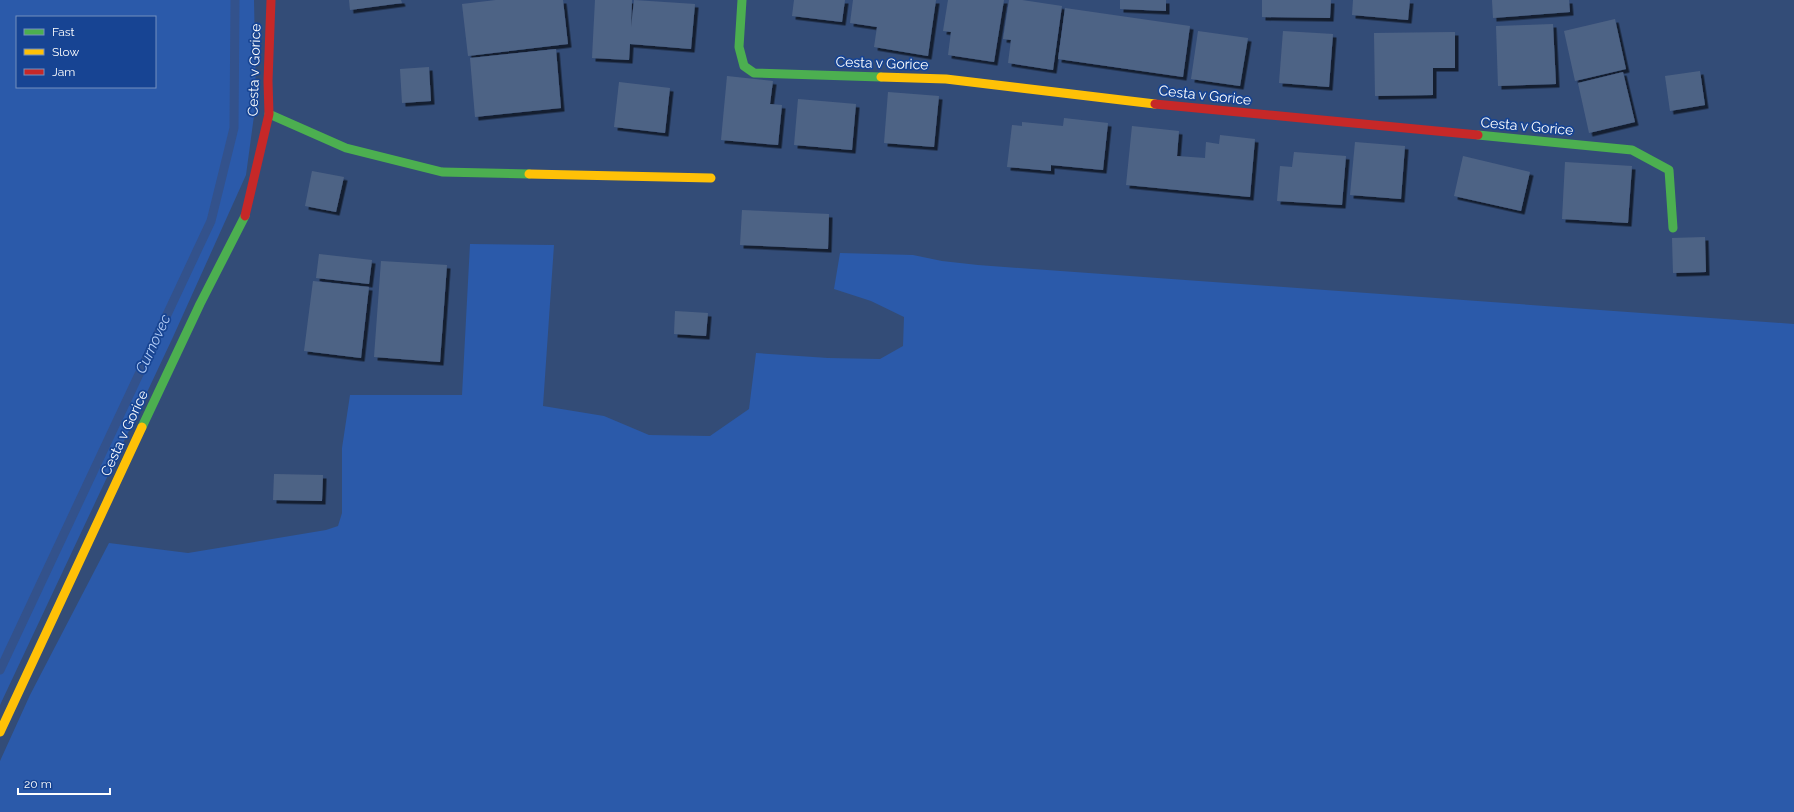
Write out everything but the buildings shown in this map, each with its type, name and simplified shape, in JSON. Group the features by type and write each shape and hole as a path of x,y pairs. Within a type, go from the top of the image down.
{"street":[{"name":"Cesta v Gorice","path":"0,732 200,304 245,216 269,114 268,81 271,0"},
{"name":"Cesta v Gorice","path":"742,0 740,47 744,66 754,73 946,79 1184,107 1632,150 1669,170 1673,228"},
{"path":"269,114 346,148 442,172 711,178"}],"shaded area":[{"path":"0,0 254,0 256,101 246,175 173,337 0,705"},
{"path":"470,244 554,245 543,406 604,416 649,435 710,436 749,409 756,353 828,358 880,359 903,346 904,317 871,301 834,289 840,253 913,255 942,261 978,265 1794,324 1794,812 0,812 0,761 30,695 109,543 188,553 326,530 338,526 342,513 342,448 350,395 462,395"}],"waterway":[{"name":"Curnovec","path":"0,670 211,221 234,128 235,0"}],"traffic: fast":[{"path":"742,0 739,47 744,66 754,73 881,77"},
{"path":"269,114 346,148 442,172 529,174"},
{"path":"1478,135 1632,150 1669,170 1673,228"},
{"path":"142,427 200,304 245,216"}],"traffic: slow":[{"path":"881,77 946,79 1155,104"},
{"path":"529,174 711,178"},
{"path":"0,732 142,427"}],"traffic: jam":[{"path":"245,216 269,114 268,81 271,0"},
{"path":"1155,104 1478,135"}]}
